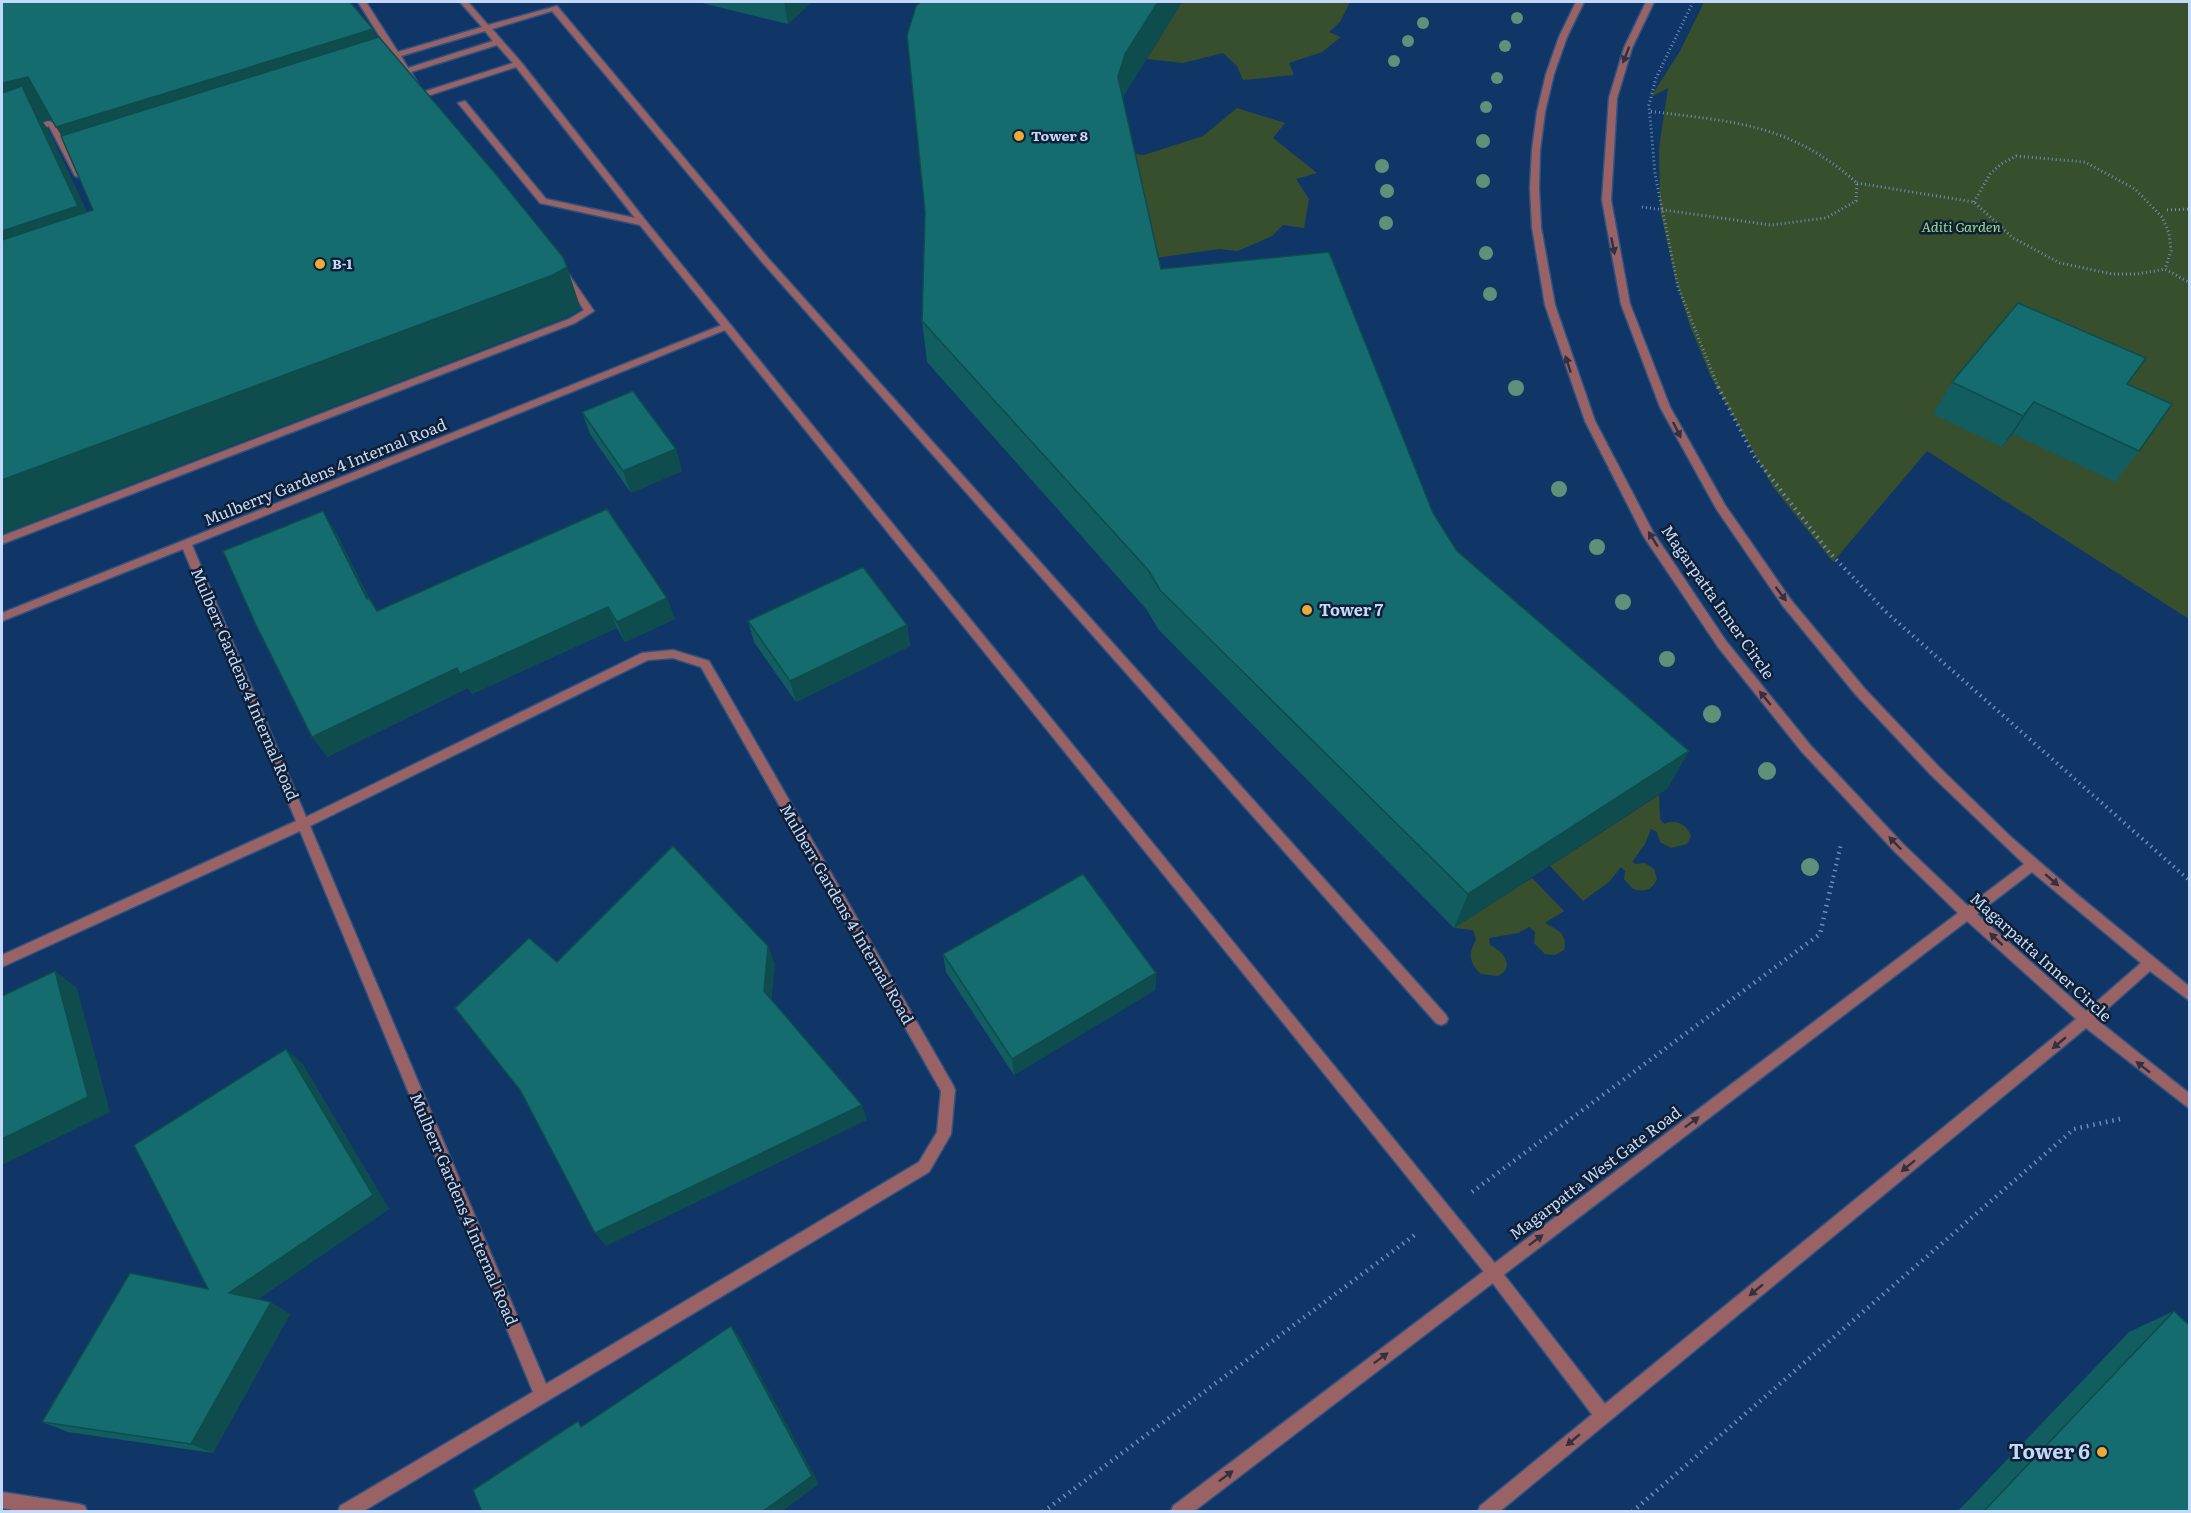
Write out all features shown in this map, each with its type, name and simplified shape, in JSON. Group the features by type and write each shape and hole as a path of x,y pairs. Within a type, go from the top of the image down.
{"street":[{"path":"362,2 428,104"},
{"path":"464,2 518,64 643,223 1494,1272 1603,1415"},
{"name":"Magarpatta Inner Circle","path":"1580,2 1556,53 1544,91 1537,132 1534,176 1536,224 1543,274 1556,328 1575,385 1601,445 1635,510 1676,578 1727,649 1787,724 1857,803 1968,914 2087,1020 2190,1103"},
{"path":"1650,2 1621,66 1606,141 1605,183 1609,228 1618,276 1632,326 1653,380 1680,437 1714,497 1756,560 1806,626 1864,695 1939,776 2033,864 2190,996"},
{"path":"397,55 554,8 765,260 1441,1019"},
{"path":"383,78 498,42"},
{"path":"421,95 518,64"},
{"path":"462,102 543,201 643,223"},
{"path":"2,138 51,123 80,180 90,172"},
{"path":"2,540 572,321 589,310 583,297 553,261"},
{"name":"Mulberry Gardens 4 Internal Road","path":"2,618 727,326"},
{"name":"Mulberr Gardens 4 Internal Road","path":"186,544 542,1395"},
{"name":"Mulberr Gardens 4 Internal Road","path":"2,961 303,824 646,656 673,654 705,664 948,1090 944,1134 924,1167 346,1512"},
{"name":"Magarpatta West Gate Road","path":"1179,1512 2033,864"},
{"path":"1486,1512 2087,1020 2150,963"},
{"path":"2,1500 79,1512"}],"path":[{"path":"1693,2 1679,26 1656,78 1648,111 1655,174 1678,287 1709,369 1754,456 1829,552 1886,612 2190,881"},
{"path":"1612,106 1727,122 1785,136 1834,163 1857,183 1974,202 1993,225 2054,263 2092,274 2149,274 2164,269 2174,259 2176,251"},
{"path":"1974,202 1984,178 2017,156 2083,161 2150,194"},
{"path":"1608,202 1771,225 1826,218 1856,201 1857,183"},
{"path":"2167,210 2190,210"},
{"path":"2164,269 2190,283"},
{"path":"1632,1512 2074,1130 2120,1119"}],"green space":[{"path":"1182,2 1350,2 1340,22 1329,32 1341,37 1322,52 1289,63 1294,75 1243,80 1237,66 1223,53 1183,63 1147,59"},
{"name":"Aditi Garden","path":"1704,2 2189,2 2189,619 1927,451 1833,562 1773,487 1711,377 1690,326 1675,277 1660,210 1659,148 1668,88 1651,97 1680,51"},
{"path":"1237,108 1285,123 1273,138 1317,173 1296,179 1309,199 1304,228 1283,225 1272,236 1238,251 1219,249 1148,259 1125,153 1144,155 1203,136"},
{"path":"1659,795 1660,819 1664,824 1677,822 1684,826 1691,836 1687,844 1671,848 1660,842 1657,832 1651,829 1645,844 1632,862 1645,863 1654,869 1657,879 1653,886 1644,890 1633,889 1624,879 1625,871 1621,867 1609,882 1583,901 1550,866"},
{"path":"1532,878 1564,911 1545,923 1563,935 1564,950 1555,955 1545,954 1534,943 1535,932 1529,927 1518,933 1489,938 1490,945 1503,955 1507,964 1498,976 1481,974 1471,958 1476,940 1473,930 1454,928"}],"building":[{"path":"2,2 350,2 373,29 56,127 28,77 2,83"},
{"path":"921,2 1158,2 1125,54 1118,77 1161,269 1329,252 1433,513 1457,551 1689,751 1468,894 1160,590 1149,571 922,321 925,212 907,35 916,6"},
{"path":"379,37 494,172 563,257 567,267 553,275 2,480 2,240 93,210 61,136"},
{"path":"22,86 78,206 2,231 2,93"},
{"path":"2018,303 2146,358 2127,384 2172,404 2139,451 2034,402 2023,416 1952,382"},
{"path":"633,391 676,449 623,471 582,412"},
{"path":"607,509 667,598 617,622 608,607 460,674 457,668 312,737 255,623 223,551 323,511 367,599 369,598 377,611"},
{"path":"863,567 907,625 790,681 748,621"},
{"path":"673,846 768,946 764,991 862,1105 595,1233 520,1090 455,1008 529,938 557,962"},
{"path":"1083,874 1156,973 1012,1059 943,954"},
{"path":"55,971 88,1097 2,1139 2,996"},
{"path":"286,1049 373,1195 229,1293 271,1302 191,1444 42,1422 130,1273 208,1289 134,1145"},
{"name":"Tower 6","path":"2174,1311 2190,1326 2190,1512 1983,1512"},
{"path":"731,1326 812,1476 762,1512 482,1512 473,1490 578,1421 581,1427"}],"place":[{"name":"Tower 8","path":"1019,136"},
{"name":"B-1","path":"320,264"},
{"name":"Tower 7","path":"1307,610"},
{"name":"Tower 6","path":"2102,1452"}]}
